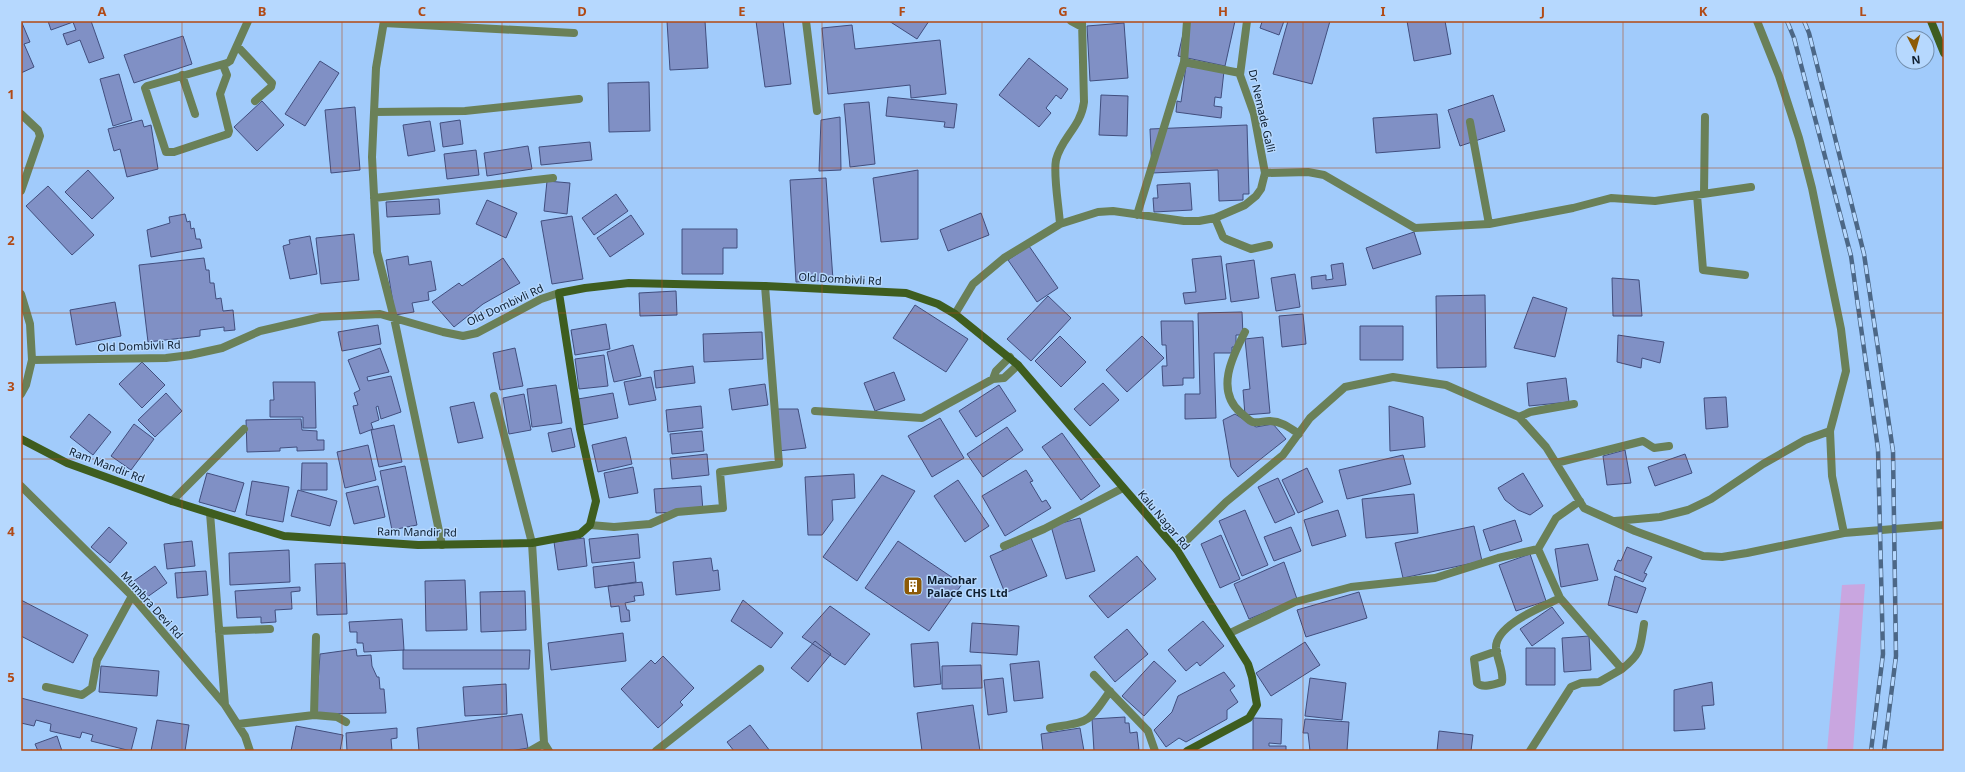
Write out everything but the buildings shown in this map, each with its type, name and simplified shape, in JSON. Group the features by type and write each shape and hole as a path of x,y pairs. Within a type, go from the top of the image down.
{"street":[{"path":"224,65 227,75 220,94 229,131 228,134 169,153 166,152 145,88 147,86 182,75 224,65 230,61 248,21"},
{"path":"806,21 817,111"},
{"path":"1060,224 1056,160 1060,149 1083,114 1085,92 1082,24 1071,21"},
{"path":"1137,215 1184,62 1187,21"},
{"name":"Dr Nemade Galli","path":"955,314 973,284 1004,258 1060,224 1098,212 1113,211 1184,221 1199,221 1215,218 1245,205 1256,196 1265,173 1254,114 1240,73 1247,21"},
{"path":"1757,21 1779,76 1799,138 1812,188 1840,329 1846,370 1830,431 1832,476 1844,533"},
{"path":"1931,21 1944,53"},
{"path":"442,544 394,318 377,252 372,157 376,68 384,22 574,33"},
{"path":"237,46 272,83 271,87 254,101"},
{"path":"1184,62 1240,73"},
{"path":"182,75 195,114"},
{"path":"374,112 466,111 579,99"},
{"path":"21,114 38,130 40,136 21,191"},
{"path":"1705,117 1700,194 1704,270 1745,275"},
{"path":"1470,122 1489,224"},
{"path":"1265,173 1308,172 1324,175 1415,228 1489,224 1573,208 1611,198 1655,201 1751,187"},
{"path":"374,198 553,178"},
{"path":"1215,218 1223,237 1226,239 1251,249 1269,245"},
{"name":"Old Dombivli Rd","path":"32,360 166,358 190,355 222,348 260,331 321,317 380,314 443,332 463,336 477,333 541,299 559,293 585,288 629,283 765,286 906,293 938,304 955,314"},
{"path":"559,293 580,429 596,501 590,525 614,527 650,524 677,512 723,508 720,472 780,464 765,286"},
{"path":"21,294 30,324 32,360 26,385 21,394"},
{"name":"Kalu Nagar Rd","path":"955,314 1010,357 1177,550 1230,633 1250,670 1256,705 1249,718 1187,751"},
{"path":"1245,332 1233,355 1228,370 1230,400 1236,409 1249,420 1254,422 1281,422 1299,434"},
{"path":"993,379 996,371 1010,357"},
{"path":"815,411 922,418 993,379 1004,378 1018,366"},
{"path":"1177,550 1226,502 1283,455 1310,418 1345,387 1393,377 1446,386 1519,418 1546,447 1584,508 1703,556 1722,557 1747,553 1844,533 1944,525"},
{"path":"494,396 532,543 544,743 549,751"},
{"path":"1519,418 1530,412 1574,404"},
{"path":"172,501 244,429"},
{"path":"1614,521 1660,517 1688,510 1711,499 1763,464 1805,440 1830,431"},
{"name":"Ram Mandir Rd","path":"21,439 68,462 172,501 284,536 418,545 532,543 580,534 590,525"},
{"path":"1556,463 1644,441 1654,448 1669,446"},
{"name":"Mumbra Devi Rd","path":"21,486 132,596 225,705 245,736 250,751"},
{"path":"1004,546 1044,529 1123,488"},
{"path":"1230,633 1295,602 1351,588 1435,578 1498,558 1538,549 1556,518 1580,501"},
{"path":"210,513 225,705"},
{"path":"1538,549 1560,598 1622,669"},
{"path":"46,687 82,695 92,688 97,660 132,596"},
{"path":"1497,651 1474,658 1477,683 1483,687 1502,682 1503,677 1497,651 1497,640 1513,622 1560,598"},
{"path":"1530,751 1571,687 1581,683 1599,682 1622,669 1636,658 1640,648 1644,624"},
{"path":"219,631 270,629"},
{"path":"314,715 316,636"},
{"path":"656,751 760,669"},
{"path":"1094,675 1148,731 1155,751"},
{"path":"1050,728 1085,722 1095,714 1110,691"},
{"path":"238,724 314,715 337,717 346,722"},
{"path":"530,751 544,743"}],"shaded area":[{"path":"1865,584 1853,751 1827,751 1842,585"}],"railway":[{"path":"1787,21 1794,38 1851,256 1878,449 1883,654 1871,751"},
{"path":"1804,21 1809,33 1864,254 1893,451 1896,656 1884,751"}],"place":[{"name":"Manohar Palace CHS Ltd","path":"913,586"}]}
